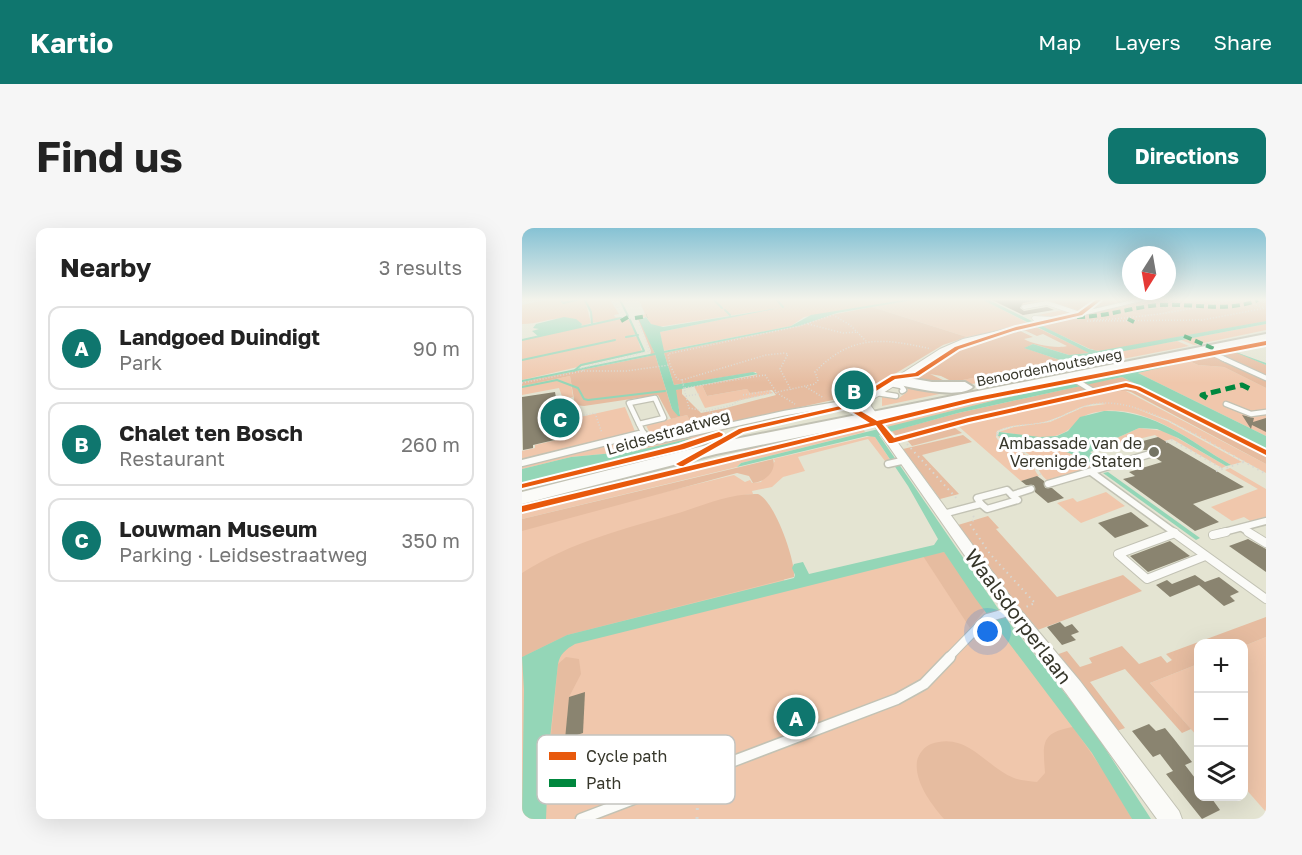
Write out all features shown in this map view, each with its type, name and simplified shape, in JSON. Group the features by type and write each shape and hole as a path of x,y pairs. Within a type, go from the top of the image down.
{"main road":[{"name":"Benoordenhoutseweg","path":"879,418 1266,332"},
{"name":"Benoordenhoutseweg","path":"879,418 1073,379 1114,365 1209,353 1266,338"},
{"path":"897,385 957,388 1049,370 1114,365"},
{"name":"Leidsestraatweg","path":"522,491 725,441 879,418"},
{"name":"Leidsestraatweg","path":"522,498 715,449 879,418"}],"street":[{"name":"Leidsestraatweg","path":"879,418 897,385 942,351 966,341 1021,328"},
{"name":"Waalsdorperlaan","path":"879,418 904,461 1012,611 1073,687 1171,819"}],"lane":[{"path":"1209,353 1266,378"},
{"path":"1073,379 1093,391"},
{"path":"639,424 664,418 655,398 630,403 639,424 643,433 648,442 802,410 879,418 896,396"},
{"path":"1226,404 1251,414 1266,412"},
{"path":"522,463 643,433"},
{"path":"1049,484 1150,454"},
{"path":"889,464 904,461"},
{"path":"1091,471 1266,599"},
{"path":"1012,495 1031,489"},
{"path":"1007,490 1018,500 987,509 981,504 977,498 1007,490"},
{"path":"943,514 981,504"},
{"path":"1214,535 1266,521"},
{"path":"1242,528 1266,543"},
{"path":"1175,533 1118,554 1147,579 1205,556"},
{"path":"735,761 912,692 947,662 987,618 1012,611"},
{"path":"580,819 620,804"}],"path":[{"path":"522,383 650,351 641,328"},
{"path":"790,390 780,369 788,354 785,352 766,355 682,380 677,379 667,356 675,352 791,328"},
{"path":"822,328 843,333 858,332"},
{"path":"852,328 866,341"},
{"path":"703,412 732,405 739,400 815,384 818,380 815,372 837,349 866,341 912,345 942,351"},
{"path":"582,369 626,371 669,365"},
{"path":"685,388 765,375 777,393 802,410"},
{"path":"682,380 689,408 730,415 738,424"},
{"path":"806,387 826,398"},
{"path":"743,396 769,391 772,394"},
{"path":"686,396 700,394"},
{"path":"726,403 732,405"},
{"path":"1049,484 1036,472 1030,457 1001,441 997,437 998,432 1016,426 1051,421 1078,408 1095,404 1130,406 1151,414 1266,474"},
{"path":"792,414 802,410"},
{"path":"560,420 595,413 605,442"},
{"path":"879,418 915,435"},
{"path":"879,418 914,450 947,492 975,518 970,524 990,554 1035,603 1012,611"},
{"path":"1166,442 1172,440 1224,469"},
{"path":"1179,449 1184,447"},
{"path":"1216,471 1244,462"},
{"path":"697,804 697,819"}],"shaded area":[{"path":"533,328 578,328 538,336 532,331 539,329"},
{"path":"579,328 633,328 636,334 626,337 637,337 642,352 522,380 522,340"},
{"path":"641,328 644,328 655,354 672,409 680,415 675,390 682,388 682,394 701,413 776,395 772,390 750,393 747,389 707,396 702,385 757,375 756,372 674,385 664,353 791,328 937,328 967,337 943,345 868,390 855,385 846,388 851,396 695,430 687,415 671,419 658,395 584,406 575,405 570,376 522,386 522,382 650,356 651,351"},
{"path":"643,328 682,328 660,332 664,351 791,328 664,353 674,385 753,372 758,374 676,390 680,416 672,409 655,354"},
{"path":"682,328 783,328 663,351 660,332"},
{"path":"937,328 1013,328 967,337"},
{"path":"1037,328 1090,353 1069,355 1033,344 1025,348 1060,360 953,382 930,374 947,382 931,385 914,379 960,348 1020,331 1033,337 1024,339 1033,343 1067,346 1043,334 1037,336 1024,330"},
{"path":"1038,328 1045,328 1089,349 1098,351 1229,328 1247,328 1103,355 1132,371 1230,350 1266,363 1266,365 1232,351 1138,373 1266,436 1266,449 1122,377 958,413 879,435 997,607 1090,725 1151,819 1132,819 1092,753 975,598 944,552 575,644 566,650 559,660 550,735 537,735 537,804 547,804 546,819 522,819 524,690 522,657 567,635 794,578 792,568 794,564 803,562 809,574 934,545 938,539 908,486 875,437 867,436 737,467 741,463 1124,371 1095,355 1060,360 1024,348 1033,344 1069,355 1089,353"},
{"path":"1044,328 1230,328 1102,351 1090,349"},
{"path":"1086,328 1239,328 1159,344 1177,341 1189,346 1112,361 1102,355 1098,356 1108,362 959,386 951,382 1095,355"},
{"path":"1247,328 1266,328 1266,330 1194,345 1181,340"},
{"path":"1234,351 1266,365 1266,377 1217,354"},
{"path":"1207,354 1266,378 1266,388 1224,367 1198,365 1187,360 1209,355 1136,370 1127,369"},
{"path":"1187,360 1198,365 1224,367 1266,388 1266,436 1138,373"},
{"path":"1124,370 1110,376 1000,399 889,427 886,424 967,402"},
{"path":"570,376 573,397 563,399 559,388 522,395 522,386"},
{"path":"1122,377 1266,449 1266,452 1138,387 1120,384 1095,389 1087,384"},
{"path":"901,384 968,388 882,406 882,397 899,398 907,392 908,389"},
{"path":"702,385 707,396 747,389 750,393 769,390 773,393 705,408 694,386"},
{"path":"1080,386 1089,391 961,420 903,437 897,437 892,431 958,413"},
{"path":"1120,386 1139,390 1266,455 1266,464 1131,392 1101,391"},
{"path":"1124,390 1266,464 1266,473 1168,420 1132,407 1167,421 1242,462 1231,465 1167,426 1150,418 1115,410 1085,416 1068,430 1056,436 1040,437 999,432 1014,427 1050,422 1084,407 1106,404 1098,404 1083,406 1048,421 1009,427 997,431 998,440 1026,455 1039,476 1021,481 957,425 1101,391 1105,393"},
{"path":"625,407 636,434 522,461 522,451 535,448 535,445 565,438 562,421"},
{"path":"1104,411 1122,412 1155,421 1231,465 1226,466 1178,438 1157,429 1139,428 1110,441 1109,446 1090,452 1105,463 1092,467 1065,452 998,436 999,432 1040,437 1057,436 1068,431 1080,417"},
{"path":"687,415 695,430 652,438 646,425"},
{"path":"862,423 865,426 738,455 752,445"},
{"path":"952,426 962,433 912,446 906,439"},
{"path":"730,428 686,444 622,460 692,439 635,451 571,457 522,469 522,464 638,437 641,442 652,444"},
{"path":"1139,428 1165,431 1226,466 1222,468 1172,439 1164,441 1155,435 1109,446 1108,442"},
{"path":"863,429 865,432 741,463 737,467 522,519 522,510"},
{"path":"963,435 972,442 922,455 959,494 940,499 903,449"},
{"path":"871,436 875,437 891,461 885,461 868,439 798,457 805,471 783,477 772,487 744,495 786,584 949,542 1138,819 522,819 522,527 734,475 745,482 750,480 752,483 761,482 775,461 773,459"},
{"path":"998,436 1065,450 1092,467 1048,481 1041,474 1032,457"},
{"path":"692,438 674,445 522,483 522,469 571,457 635,451"},
{"path":"773,459 772,472 757,482 753,483 749,476 737,473 522,531 522,519"},
{"path":"1230,468 1266,489 1266,517 1252,522 1244,517 1232,521 1211,507 1258,489 1225,470"},
{"path":"1108,472 1200,538 1196,540 1103,473"},
{"path":"1106,492 1125,506 1081,523 1057,503 1073,498 1077,502"},
{"path":"758,494 765,499 777,519 792,559 794,577 567,635 522,657 522,573 540,562 599,537 719,500 739,495"},
{"path":"988,516 999,528 996,529 1057,597 1123,575 1142,591 1035,631 958,525"},
{"path":"944,552 985,610 970,628 923,556"},
{"path":"1266,617 1266,637 1248,644 1248,639 1207,639"},
{"path":"1266,637 1266,812 1248,792 1248,644"},
{"path":"1194,644 1194,666 1150,683 1191,729 1182,733 1125,669 1090,682 1125,728 1111,733 1053,656 1067,651 1080,667 1092,663 1089,658 1122,646 1139,664 1161,656 1167,663 1172,660 1166,654"},
{"path":"566,657 579,659 581,674 569,697 565,735 551,735 558,664"},
{"path":"1194,666 1194,732 1150,683"},
{"path":"1073,727 1109,779 1132,819 944,819 929,800 918,777 917,761 920,753 931,744 944,741 966,746 1014,778 1037,782 1045,773 1044,747 1049,736 1062,729"}],"building":[{"path":"555,392 563,438 533,445 533,448 523,450 522,397"},
{"path":"1242,415 1254,418 1253,422 1266,418 1266,432 1252,425 1251,429"},
{"path":"1158,437 1244,487 1193,504 1219,522 1195,531 1123,479 1135,476 1129,472 1162,462 1154,457 1153,450 1144,450 1139,447 1144,445 1139,442"},
{"path":"1037,476 1044,481 1045,488 1052,488 1064,498 1048,503 1035,492 1034,485 1026,485 1021,481"},
{"path":"1131,512 1149,526 1115,538 1098,523"},
{"path":"1248,539 1266,549 1266,572 1229,546"},
{"path":"1170,541 1190,556 1148,572 1130,556"},
{"path":"1195,575 1205,582 1219,577 1239,592 1230,596 1235,601 1224,606 1199,585 1170,597 1156,585 1167,580 1172,584"},
{"path":"1060,622 1065,627 1072,624 1079,632 1071,635 1076,640 1062,645 1047,627"},
{"path":"585,692 583,733 577,735 565,735 569,697"},
{"path":"1149,724 1156,731 1165,728 1192,762 1185,765 1194,777 1194,801 1214,801 1220,810 1202,819 1166,774 1173,771 1160,754 1153,757 1132,731"}],"waterway":[{"path":"522,340 578,328"},
{"path":"633,328 637,335"},
{"path":"575,370 581,365 644,351 637,335"},
{"path":"626,337 637,335"},
{"path":"522,360 615,340"},
{"path":"575,370 655,354"},
{"path":"522,381 575,370"},
{"path":"522,387 557,380 578,388 584,399 588,400 665,391"}],"marked path":[{"path":"1184,336 1217,350"},
{"path":"1207,398 1202,395 1242,385 1252,390"}],"cycle path":[{"path":"680,464 741,430 847,406 894,377 916,375 957,348 1018,328"},
{"path":"1008,331 1022,328"},
{"path":"522,509 972,400 1266,343"},
{"path":"847,406 878,424 892,441 968,420 1126,385 1138,388 1266,453"},
{"path":"522,486 681,447 719,434"}],"place":[{"name":"Chalet ten Bosch","path":"854,390"},
{"name":"Louwman Museum","path":"560,418"},
{"name":"Ambassade van de Verenigde Staten","path":"1154,452"},
{"name":"Landgoed Duindigt","path":"796,717"}]}
